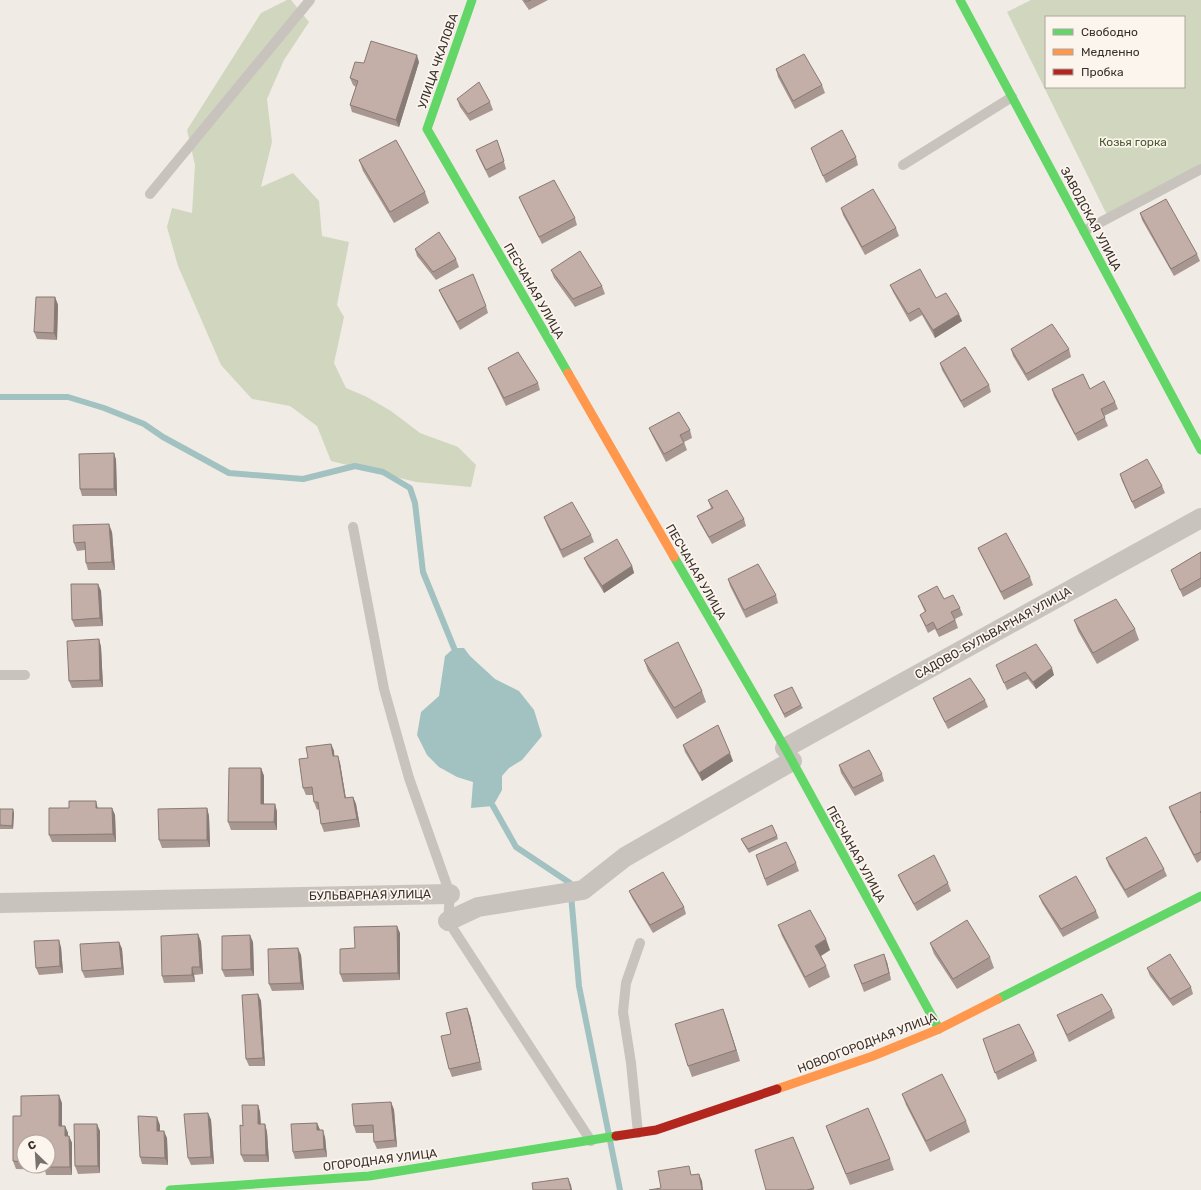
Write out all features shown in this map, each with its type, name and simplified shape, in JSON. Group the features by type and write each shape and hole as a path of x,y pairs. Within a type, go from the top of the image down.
{"street":[{"name":"ЗАВОДСКАЯ УЛИЦА","path":"960,0 1201,450"},
{"name":"УЛИЦА ЧКАЛОВА","path":"427,130 471,3"},
{"name":"ПЕСЧАНАЯ УЛИЦА","path":"427,130 788,755 938,1029"},
{"name":"САДОВО-БУЛЬВАРНАЯ УЛИЦА","path":"448,921 478,907 583,890 625,856 788,755 1201,518"},
{"name":"БУЛЬВАРНАЯ УЛИЦА","path":"0,903 450,894"},
{"name":"НОВООГОРОДНАЯ УЛИЦА","path":"591,1141 656,1130 851,1064 938,1029 1201,896"},
{"name":"ОГОРОДНАЯ УЛИЦА","path":"170,1190 369,1176 591,1141"}],"lane":[{"path":"150,194 310,0"},
{"path":"458,0 471,3"},
{"path":"903,165 1012,97"},
{"path":"1084,231 1201,169"},
{"path":"353,527 384,689 409,778 450,894 448,921 591,1141"},
{"path":"0,675 25,676"},
{"path":"638,1133 631,1063 623,1012 626,983 640,943"}],"green space":[{"path":"287,0 291,0 309,22 284,60 267,99 272,142 261,187 293,173 319,201 322,236 349,242 337,305 344,317 334,363 346,388 367,397 391,411 420,433 458,447 476,465 471,487 416,482 331,461 317,426 290,406 252,399 221,365 178,266 167,227 172,208 192,213 195,165 187,130 261,13"},
{"name":"Козья горка","path":"1031,0 1201,0 1201,169 1109,219 1007,12"}],"water":[{"path":"454,648 464,648 470,656 495,679 519,691 534,710 542,736 522,760 509,768 502,776 502,790 493,806 471,808 473,782 457,777 439,767 427,755 417,735 421,712 439,696 445,656"}],"building":[{"path":"371,41 417,55 396,120 350,105 358,81 350,78 355,62 364,63"},
{"path":"804,54 822,85 793,101 776,69"},
{"path":"479,82 490,102 468,114 457,99"},
{"path":"842,130 856,157 823,176 811,148"},
{"path":"396,140 425,192 390,212 359,160"},
{"path":"497,140 504,161 486,170 476,150"},
{"path":"554,180 575,218 539,237 519,197"},
{"path":"873,189 896,228 862,247 841,208"},
{"path":"1166,199 1197,254 1171,269 1140,213"},
{"path":"439,232 456,259 433,272 415,249"},
{"path":"580,251 602,286 573,299 551,270"},
{"path":"920,269 936,298 946,293 959,314 933,330 919,308 908,314 890,285"},
{"path":"473,274 486,306 457,322 439,290"},
{"path":"36,297 55,297 54,333 34,332"},
{"path":"1052,324 1069,349 1026,374 1011,349"},
{"path":"965,347 989,385 961,401 940,363"},
{"path":"518,352 538,383 504,398 488,368"},
{"path":"1083,374 1090,389 1104,381 1115,402 1101,409 1105,418 1075,434 1052,389"},
{"path":"679,412 690,430 680,435 684,443 664,454 649,428"},
{"path":"114,453 114,489 80,489 79,454"},
{"path":"1147,459 1162,486 1132,502 1120,474"},
{"path":"727,490 744,519 709,537 697,516 713,508 708,500"},
{"path":"572,502 591,535 561,550 544,517"},
{"path":"109,524 112,562 86,563 85,542 74,543 73,525"},
{"path":"1006,533 1030,577 1001,592 978,548"},
{"path":"617,539 632,566 602,586 584,558"},
{"path":"1201,552 1201,578 1180,590 1171,570"},
{"path":"758,564 776,595 744,610 728,579"},
{"path":"71,584 98,584 100,618 72,620"},
{"path":"937,586 944,599 953,595 960,608 951,612 955,620 937,630 933,622 926,626 920,615 926,611 918,596"},
{"path":"1116,599 1135,629 1093,653 1074,620"},
{"path":"99,639 100,680 69,681 67,641"},
{"path":"678,642 702,691 674,708 644,660"},
{"path":"1036,644 1052,668 1033,682 1025,672 1004,683 996,665"},
{"path":"970,678 985,700 945,722 933,698"},
{"path":"792,687 801,705 784,714 774,695"},
{"path":"718,725 730,753 699,773 683,745"},
{"path":"331,744 333,756 338,756 345,798 353,797 357,819 321,824 318,802 314,802 312,787 303,788 299,759 308,758 306,747"},
{"path":"869,750 882,774 853,788 839,765"},
{"path":"229,768 261,768 261,804 275,804 274,822 228,822"},
{"path":"1201,792 1201,852 1194,855 1169,807"},
{"path":"69,801 96,801 96,808 112,808 113,834 49,835 49,808 69,808"},
{"path":"207,808 207,840 159,840 158,809"},
{"path":"0,809 13,809 12,826 0,825"},
{"path":"772,825 777,836 748,849 741,839"},
{"path":"1146,837 1164,869 1125,890 1106,858"},
{"path":"786,842 796,863 765,879 756,855"},
{"path":"934,855 948,883 914,904 898,875"},
{"path":"663,872 684,907 650,925 629,891"},
{"path":"1076,876 1096,911 1061,929 1039,896"},
{"path":"810,910 826,939 815,946 826,966 805,977 778,925"},
{"path":"967,920 990,957 953,979 930,943"},
{"path":"397,926 398,973 340,974 340,949 355,948 354,927"},
{"path":"198,934 200,967 192,967 192,975 162,976 161,936"},
{"path":"250,935 251,969 222,970 222,936"},
{"path":"59,940 60,966 36,968 34,941"},
{"path":"119,942 122,968 82,971 80,944"},
{"path":"298,948 301,983 269,984 268,949"},
{"path":"884,954 889,973 862,984 854,965"},
{"path":"1170,954 1191,987 1170,999 1147,968"},
{"path":"258,994 263,1058 246,1059 242,995"},
{"path":"1102,994 1112,1010 1067,1035 1057,1015"},
{"path":"467,1008 480,1062 449,1069 441,1036 451,1034 446,1013"},
{"path":"723,1009 736,1050 688,1066 675,1024"},
{"path":"1019,1024 1034,1053 995,1073 983,1039"},
{"path":"942,1074 966,1121 926,1141 902,1094"},
{"path":"59,1095 59,1126 65,1126 65,1136 69,1136 70,1167 56,1167 56,1134 16,1134 16,1161 13,1161 13,1116 21,1116 21,1096"},
{"path":"391,1102 395,1140 374,1142 373,1125 354,1126 352,1104"},
{"path":"242,1105 258,1105 258,1124 265,1124 266,1155 241,1155 240,1125 243,1126"},
{"path":"868,1108 890,1159 846,1174 826,1126"},
{"path":"208,1113 211,1157 188,1158 184,1114"},
{"path":"138,1116 157,1117 157,1131 164,1131 165,1158 140,1157"},
{"path":"317,1123 317,1130 323,1130 324,1149 293,1152 291,1124"},
{"path":"74,1124 97,1124 98,1166 75,1166"},
{"path":"793,1137 814,1188 807,1190 766,1190 755,1150"},
{"path":"689,1166 691,1175 699,1174 702,1190 649,1190 661,1188 658,1171"},
{"path":"568,1178 571,1190 533,1190 532,1183"}],"waterway":[{"path":"0,397 68,397 104,408 144,424 163,437 229,473 303,479 355,466 383,472 410,488 415,503 423,572 454,648"},
{"path":"493,806 516,847 570,883 579,986 620,1190"}],"traffic: fast":[{"path":"472,0 427,129 568,373"},
{"path":"960,0 1201,450"},
{"path":"674,557 785,748 939,1029"},
{"path":"998,999 1201,896"},
{"path":"170,1190 369,1176 616,1136"}],"traffic: slow":[{"path":"568,373 674,557"},
{"path":"777,1089 873,1056 939,1029 998,999"}],"traffic: jam":[{"path":"616,1136 656,1130 777,1089"}]}
